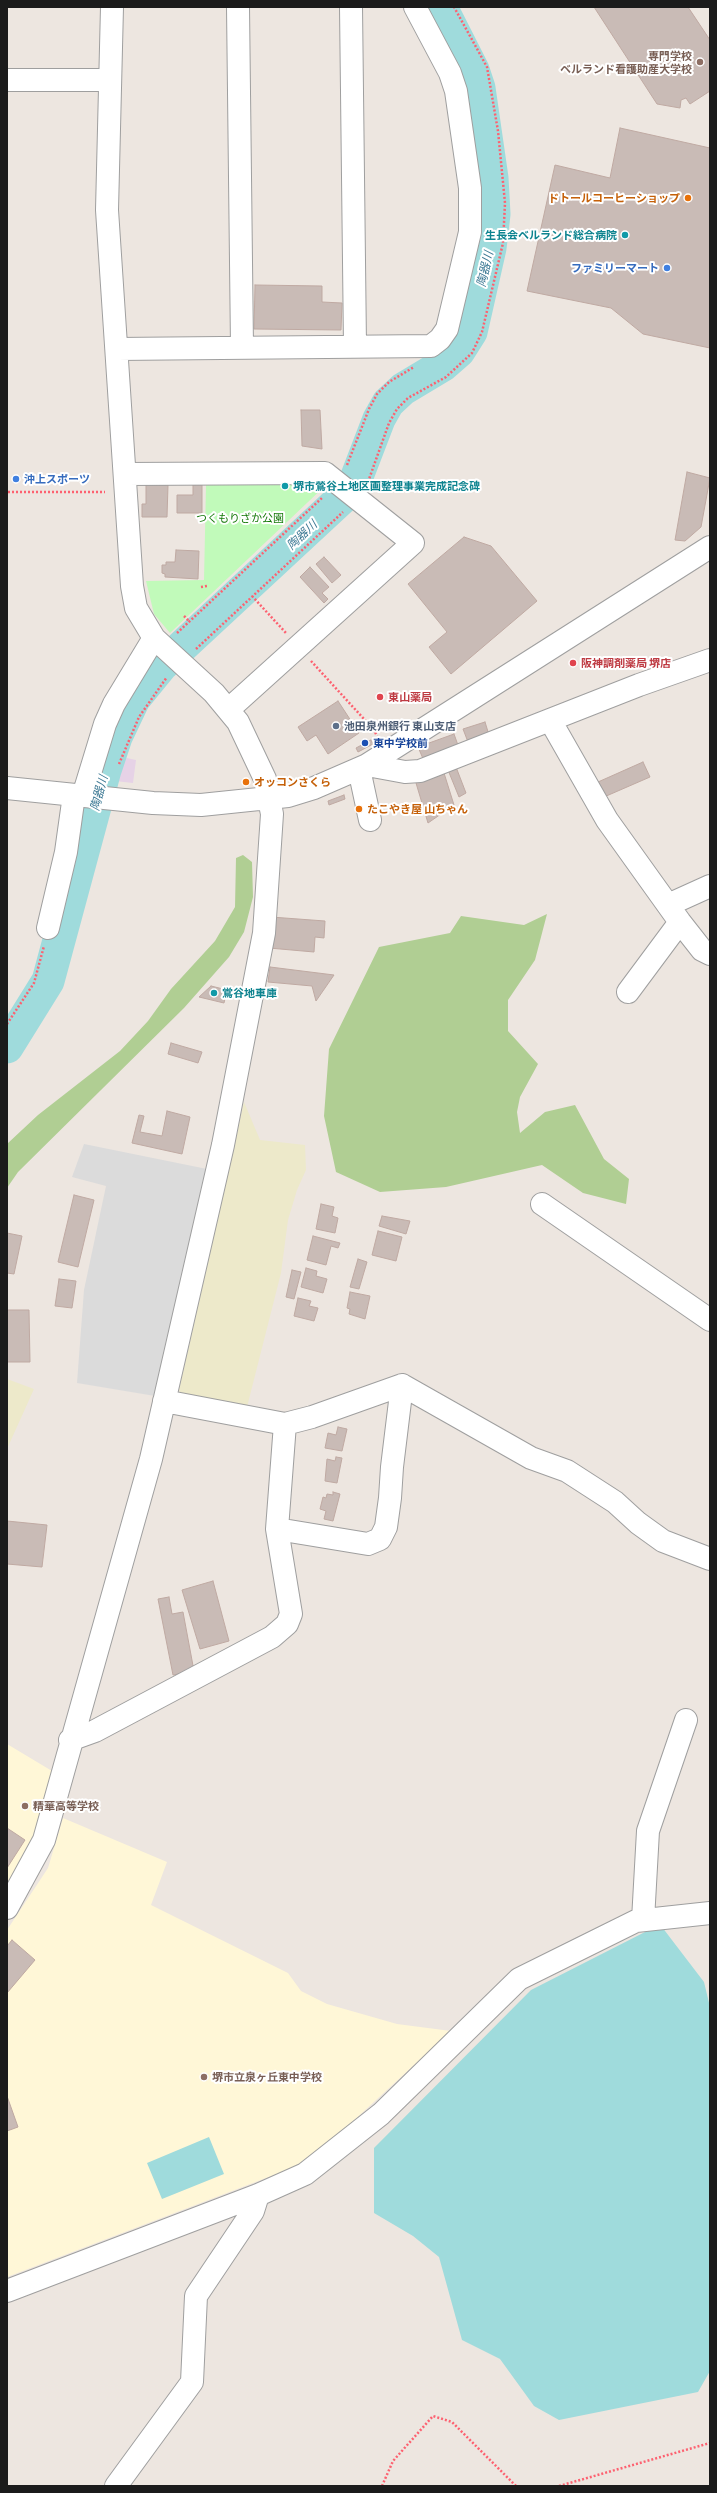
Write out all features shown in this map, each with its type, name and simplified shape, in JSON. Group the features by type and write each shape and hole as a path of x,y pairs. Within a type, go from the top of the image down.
{"street":[{"path":"7,1908 44,1840 70,1740 149,1467 223,1145 264,933 272,814 270,798 263,774 238,722 229,709 136,608 132,586 107,210 112,7"},
{"path":"238,7 242,348"},
{"path":"351,7 355,346"},
{"path":"117,349 431,346 440,339 447,329 470,232 470,188 456,91 450,73 415,7"},
{"path":"7,80 110,80"},
{"path":"126,483 325,473 413,543 229,709"},
{"path":"7,788 113,799 201,805 288,796 314,788 363,767 710,547"},
{"path":"48,928 66,852 105,724 114,704 173,647"},
{"path":"363,767 405,772 420,771 639,685 710,660"},
{"path":"550,720 607,820 702,950 710,954"},
{"path":"363,767 370,820"},
{"path":"628,992 674,913 710,886"},
{"path":"542,1204 710,1320"},
{"path":"164,1401 285,1424 312,1417 402,1385 531,1458 567,1471 615,1502 638,1523 663,1541 710,1559"},
{"path":"277,1529 368,1544 380,1539 386,1527 402,1385"},
{"path":"70,1740 95,1731 265,1641 286,1624 292,1614 277,1529 285,1424"},
{"path":"643,1920 648,1831 686,1720"},
{"path":"7,2291 258,2195 305,2174 381,2114 519,1979 636,1921 710,1913"},
{"path":"116,2486 192,2382 196,2296 253,2212 258,2195"}],"path":[{"path":"173,647 252,596 347,490 349,462 369,409 377,394 389,382 415,366"},
{"path":"8,492 126,483"},
{"path":"173,647 189,621 331,490 347,490"},
{"path":"201,587 206,586"},
{"path":"252,596 291,638"},
{"path":"184,616 189,621"},
{"path":"306,655 374,730 378,739"},
{"path":"119,764 139,716 160,684"},
{"path":"7,1024 34,983 48,928"},
{"path":"382,2486 393,2461 433,2416 452,2422 516,2486"},
{"path":"559,2486 710,2443"}],"shaded area":[{"path":"122,757 136,760 133,783 115,781"},
{"path":"244,1102 260,1140 305,1145 306,1170 297,1190 288,1220 281,1273 246,1411 181,1395 179,1390"},
{"path":"84,1144 207,1169 155,1396 77,1383 84,1290 106,1186 72,1177"},
{"path":"7,1379 34,1389 7,1449"},
{"name":"精華高等学校","path":"7,1744 52,1771 34,1840 7,1885"},
{"name":"堺市立泉ヶ丘東中学校","path":"63,1818 167,1862 151,1905 288,1973 301,1991 327,2004 397,2024 451,2031 350,2124 300,2165 7,2277 7,1930 48,1868"}],"green space":[{"name":"つくもりざか公園","path":"294,481 327,484 170,633 154,614 146,581 204,580 206,485"},
{"path":"243,855 252,862 253,897 244,932 229,957 184,1008 18,1172 7,1188 7,1144 38,1115 120,1051 148,1021 171,989 215,941 235,907 236,858"},
{"path":"547,914 535,960 508,1000 508,1031 538,1064 520,1097 517,1112 520,1133 545,1112 575,1105 604,1159 629,1179 626,1204 583,1193 542,1165 446,1187 380,1192 336,1172 324,1116 329,1049 379,947 450,933 461,916 524,925"}],"water":[{"path":"662,1927 704,1982 710,2007 710,2371 698,2392 559,2420 534,2406 500,2359 462,2340 439,2257 413,2236 374,2213 374,2148 531,1990 645,1932"},
{"path":"209,2137 224,2174 162,2199 147,2163"}],"building":[{"path":"594,7 688,7 710,40 710,91 690,104 686,98 681,100 680,108 657,104"},
{"name":"生長会ベルランド総合病院","path":"620,128 710,148 710,348 643,334 611,308 527,291 555,165 610,178"},
{"path":"255,285 322,286 322,302 342,303 341,330 254,329"},
{"path":"301,410 320,410 322,449 302,446"},
{"path":"687,472 710,478 701,527 685,541 675,540"},
{"path":"146,485 168,485 167,517 142,517 142,504 146,504"},
{"path":"193,485 202,485 202,513 177,513 177,495 193,495"},
{"path":"464,537 491,546 537,601 451,674 429,647 447,632 408,584"},
{"path":"176,550 199,551 198,579 165,577 165,574 162,573 162,565 166,565 166,562 175,562"},
{"path":"324,557 341,575 332,583 316,564"},
{"path":"310,567 329,587 322,593 328,599 324,603 300,577"},
{"path":"338,701 359,733 328,754 316,735 307,741 298,727"},
{"path":"485,722 489,735 468,742 463,729"},
{"path":"454,734 459,748 424,761 418,747"},
{"path":"371,740 373,744 358,752 356,748"},
{"path":"643,762 650,777 604,797 598,782"},
{"path":"456,767 466,793 459,797 448,770"},
{"path":"444,773 454,805 428,823 416,783"},
{"path":"344,795 345,799 329,805 328,801"},
{"path":"271,917 325,921 324,938 315,937 314,952 269,948"},
{"path":"270,967 334,975 316,1001 312,986 268,982"},
{"name":"鴬谷地車庫","path":"211,986 227,990 224,1003 199,997"},
{"path":"171,1043 202,1052 198,1063 168,1054"},
{"path":"167,1111 190,1117 182,1154 132,1143 139,1115 144,1116 140,1132 162,1136"},
{"path":"74,1195 94,1200 78,1267 58,1262"},
{"path":"321,1204 334,1207 332,1216 338,1218 335,1233 316,1229"},
{"path":"382,1216 410,1221 406,1234 379,1226"},
{"path":"378,1231 402,1237 396,1261 372,1255"},
{"path":"7,1233 22,1236 14,1274 7,1273"},
{"path":"313,1236 340,1243 338,1248 331,1246 326,1265 307,1260"},
{"path":"358,1259 367,1262 359,1289 350,1287"},
{"path":"306,1268 317,1271 316,1276 327,1279 323,1293 301,1287"},
{"path":"292,1270 301,1272 294,1299 286,1297"},
{"path":"59,1279 76,1281 72,1308 55,1306"},
{"path":"350,1292 370,1296 365,1319 349,1314 350,1309 347,1308"},
{"path":"298,1298 311,1301 309,1306 318,1308 314,1321 294,1316"},
{"path":"7,1310 29,1310 30,1362 7,1362"},
{"path":"338,1427 347,1429 342,1451 325,1448 328,1433 336,1435"},
{"path":"336,1457 342,1458 337,1483 325,1481 327,1459 335,1461"},
{"path":"333,1492 340,1494 333,1521 324,1519 326,1511 320,1509 323,1497 326,1498 327,1494 333,1495"},
{"path":"7,1521 47,1525 42,1567 7,1564"},
{"path":"213,1581 229,1641 200,1649 182,1590"},
{"path":"169,1597 172,1614 183,1612 194,1671 173,1675 158,1599"},
{"path":"7,1828 25,1840 7,1868"},
{"path":"12,1940 35,1960 7,1993 7,1946"},
{"path":"7,2096 18,2127 7,2131"}],"waterway":[{"name":"陶器川","path":"7,1047 48,981 105,770 116,737 134,699 161,666 341,499 356,479 379,419 388,403 403,389 443,365 459,351 471,332 490,248 494,214 492,178 479,88 473,70 441,7"}],"place":[{"name":"専門学校 ベルランド看護助産大学校","path":"700,62"},
{"name":"ドトールコーヒーショップ","path":"688,198"},
{"name":"生長会ベルランド総合病院","path":"625,235"},
{"name":"ファミリーマート","path":"667,268"},
{"name":"沖上スポーツ","path":"16,479"},
{"name":"堺市鶯谷土地区画整理事業完成記念碑","path":"285,486"},
{"name":"阪神調剤薬局 堺店","path":"573,663"},
{"name":"東山薬局","path":"380,697"},
{"name":"池田泉州銀行 東山支店","path":"336,726"},
{"name":"東中学校前","path":"365,743"},
{"name":"オッコンさくら","path":"246,782"},
{"name":"たこやき屋 山ちゃん","path":"359,809"},
{"name":"鴬谷地車庫","path":"214,993"},
{"name":"精華高等学校","path":"25,1806"},
{"name":"堺市立泉ヶ丘東中学校","path":"204,2077"}]}
